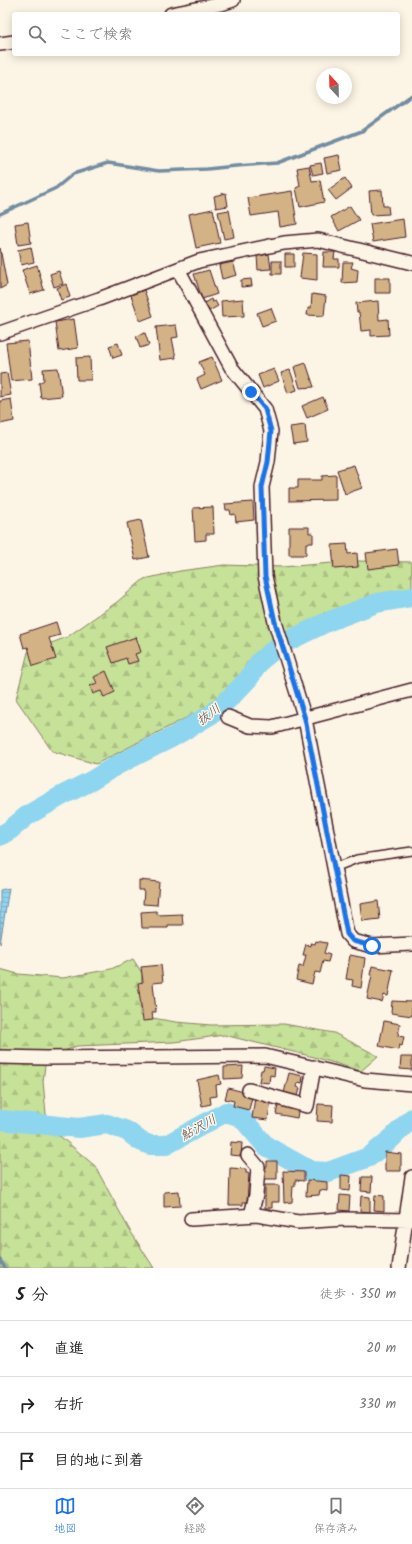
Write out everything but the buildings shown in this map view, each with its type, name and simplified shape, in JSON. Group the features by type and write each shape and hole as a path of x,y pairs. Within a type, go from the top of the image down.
{"street":[{"path":"179,12 225,2"},
{"path":"0,44 12,42"},
{"path":"0,333 99,299 199,261 284,243 318,240 412,263"},
{"path":"178,269 231,367 265,409 271,431 268,462 262,487 265,576 279,636 305,719 347,934 353,941 372,946 412,944"},
{"path":"228,717 250,726 272,727 412,690"},
{"path":"0,1057 265,1056 365,1080 412,1084"},
{"path":"249,1090 307,1106 314,1067"},
{"path":"248,1156 258,1166 256,1195 251,1215"},
{"path":"399,1268 409,1220 412,1177"},
{"path":"191,1219 251,1215 298,1222 344,1219 409,1220"}],"lane":[{"path":"334,868 357,859 412,851"}],"green space":[{"path":"357,561 412,562 412,594 358,602 269,663 219,701 96,764 52,751 16,699 28,652 67,637 117,602 144,579 180,571 224,565 282,567"},
{"path":"133,959 142,973 140,1016 176,1022 211,1025 284,1024 334,1033 378,1056 361,1071 314,1057 224,1035 174,1042 77,1046 46,1058 43,1081 47,1125 95,1166 129,1229 154,1268 0,1268 0,969 18,974 63,978 111,969"}],"water":[{"path":"9,888 0,944 0,890"}],"waterway":[{"path":"0,214 56,188 73,174 108,163 159,171 207,169 277,163 362,131 412,95"},
{"name":"抜川","path":"0,836 28,815 91,781 117,765 173,737 212,714 249,678 260,661 280,645 327,622 377,603 412,597"},
{"name":"鮎沢川","path":"0,1120 79,1128 107,1124 127,1131 140,1141 150,1145 166,1145 226,1112 241,1117 266,1146 311,1171 328,1172 369,1157 392,1138 412,1118"},
{"path":"0,1260 5,1268"}],"route":[{"path":"251,392 265,409 271,431 268,462 262,487 265,576 275,622 305,719 347,934 353,941 372,946"}]}
